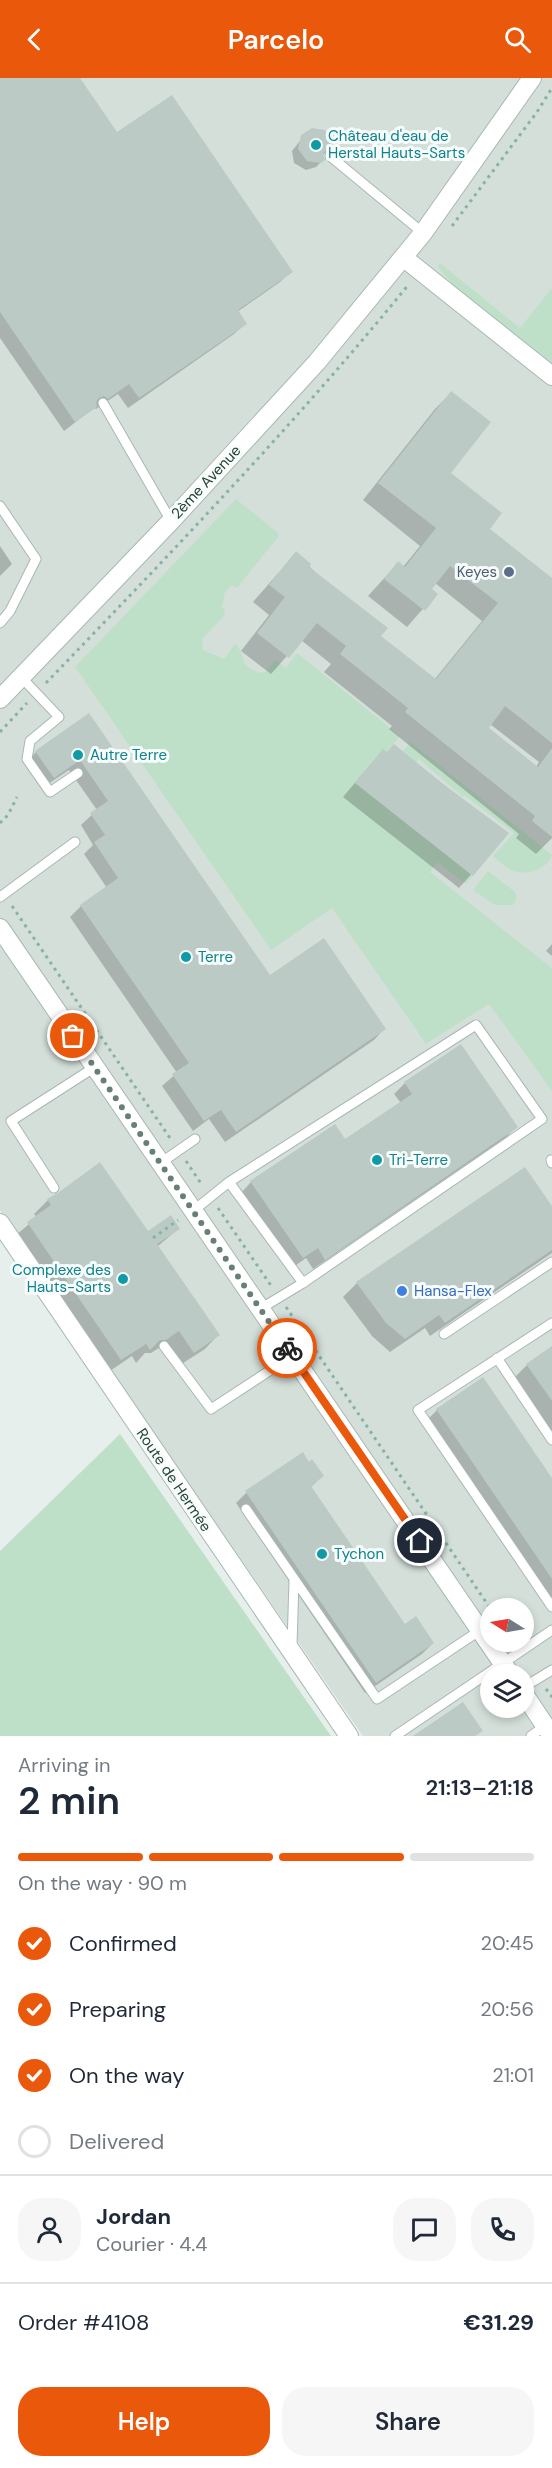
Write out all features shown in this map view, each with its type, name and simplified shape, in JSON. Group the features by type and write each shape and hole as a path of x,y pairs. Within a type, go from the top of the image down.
{"street":[{"name":"2ème Avenue","path":"0,699 171,521 317,362 423,233 532,78"},
{"path":"404,258 552,376"},
{"path":"0,928 502,1664"},
{"name":"Route de Hermée","path":"0,1223 349,1736"},
{"path":"534,1715 543,1733"}],"lane":[{"path":"330,156 423,233"},
{"path":"103,403 171,521"},
{"path":"0,506 36,559 10,610 0,623"},
{"path":"21,678 59,717 30,741 27,759 50,792 78,773"},
{"path":"2,895 75,842"},
{"path":"193,1211 229,1182 476,1024 542,1119 303,1283 260,1309"},
{"path":"54,1188 11,1121 94,1067"},
{"path":"159,1164 195,1139"},
{"path":"229,1182 303,1283"},
{"path":"444,1335 552,1262"},
{"path":"552,1323 418,1410 552,1607"},
{"path":"164,1346 211,1409 292,1356"},
{"path":"497,1358 552,1440"},
{"path":"246,1509 377,1699 479,1631"},
{"path":"292,1652 294,1580"},
{"path":"512,1664 552,1630"},
{"path":"534,1681 552,1670"},
{"path":"395,1736 480,1685"}],"path":[{"path":"0,823 8,815 17,797"},
{"path":"2,895 483,1598"},
{"path":"153,1238 193,1211"}],"shaded area":[{"path":"0,78 552,78 552,1736 363,1736 0,1210"}],"green space":[{"path":"440,263 520,328 552,288 552,363 456,288 438,267"},
{"path":"236,499 279,536 237,588 232,585 225,592 222,607 225,611 224,616 202,639 203,650 224,659 235,644 246,664 261,673 265,672 276,660 286,668 297,653 400,736 355,783 473,876 466,884 437,862 430,872 552,968 552,1091 489,1004 426,1044 332,908 271,950 75,667"},
{"path":"410,742 552,855 549,861 540,869 528,872 509,869 501,863 493,856 514,833 464,795 463,797 419,759 408,772 395,762"},
{"path":"488,871 515,892 517,898 513,905 495,905 473,890"},
{"path":"120,1434 331,1736 0,1736 0,1551"}],"building":[{"path":"0,78 80,78 117,132 172,95 293,272 238,310 247,324 139,398 129,384 108,399 104,396 99,398 96,402 97,407 75,422 0,312"},
{"name":"Château d'eau de Herstal Hauts-Sarts","path":"312,128 325,130 333,141 333,150 325,151 323,155 325,160 321,163 307,161 298,149 301,135"},
{"path":"451,391 491,422 451,473 502,513 490,529 552,578 552,743 505,706 489,728 538,767 552,748 552,837 532,821 535,816 405,712 408,708 340,654 346,646 317,623 289,658 257,633 285,597 269,585 296,551 311,564 309,567 388,628 381,636 436,679 498,603 450,566 432,589 438,594 425,611 384,579 398,561 405,567 436,528 378,483"},
{"name":"Terre","path":"89,713 270,975 324,938 386,1029 236,1132 221,1110 204,1121 172,1074 189,1063 80,905 118,878 94,842 105,835 90,813 108,801 80,760 54,778 35,751"},
{"path":"394,744 509,833 473,876 355,783 383,749 387,752"},
{"name":"Tri-Terre","path":"461,1044 518,1127 325,1260 318,1248 303,1258 250,1181 335,1124 345,1139 412,1094 404,1082"},
{"name":"Complexe des Hauts-Sarts","path":"100,1162 148,1231 171,1215 180,1229 157,1244 220,1335 194,1353 179,1331 166,1340 160,1340 150,1350 146,1344 121,1360 27,1222 51,1205 47,1199"},
{"path":"525,1167 552,1206 552,1250 445,1323 439,1315 405,1339 386,1323 356,1282"},
{"path":"552,1346 552,1401 526,1364"},
{"path":"483,1377 552,1478 552,1579 436,1409"},
{"name":"Tychon","path":"303,1452 309,1462 312,1459 324,1476 311,1486 405,1624 416,1616 434,1643 376,1683 245,1491"},
{"path":"463,1702 483,1731 475,1736 413,1736"}],"way so far":[{"path":"73,1036 287,1348"}],"place":[{"name":"Château d'eau de Herstal Hauts-Sarts","path":"316,145"},
{"name":"Keyes","path":"509,572"},
{"name":"Autre Terre","path":"78,755"},
{"name":"Terre","path":"186,957"},
{"name":"Tri-Terre","path":"377,1160"},
{"name":"Complexe des Hauts-Sarts","path":"123,1279"},
{"name":"Hansa-Flex","path":"402,1291"},
{"name":"Tychon","path":"322,1554"}],"route":[{"path":"287,1348 420,1541"}]}
